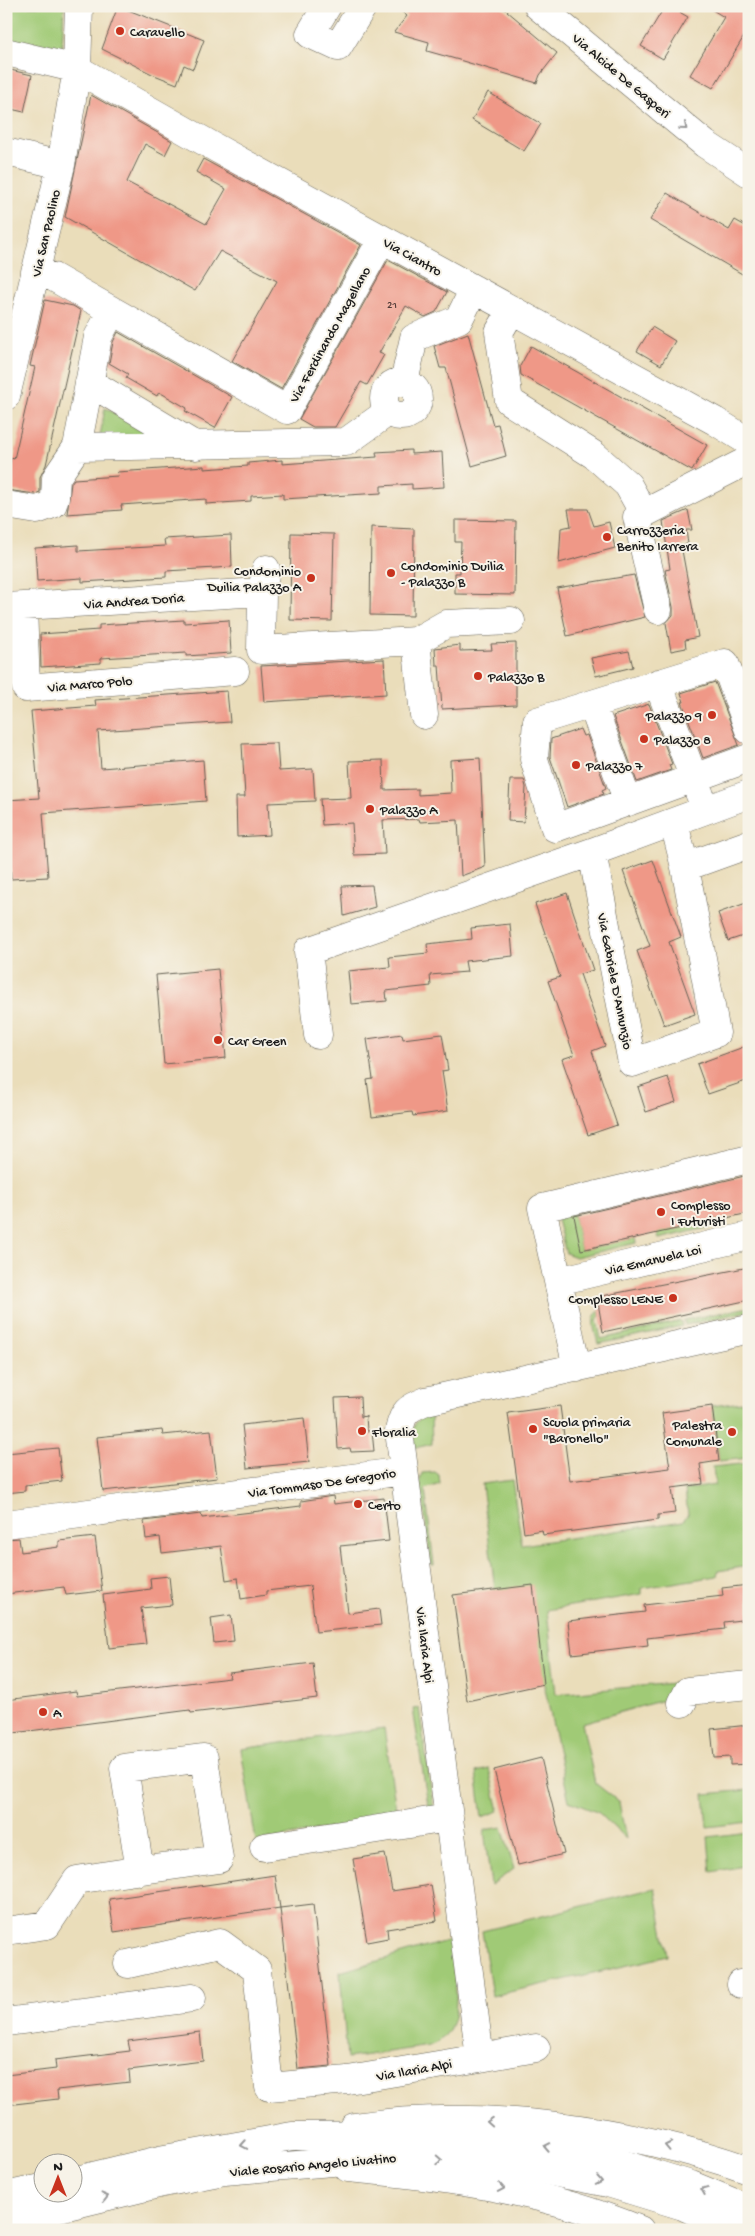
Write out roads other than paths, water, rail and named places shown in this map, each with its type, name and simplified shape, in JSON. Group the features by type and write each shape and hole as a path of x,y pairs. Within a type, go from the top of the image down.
{"street":[{"name":"Via San Paolino","path":"6,396 61,165 77,69 79,6"},
{"path":"326,6 310,34 338,47 363,6"},
{"name":"Via Alcide De Gasperi","path":"538,6 705,144 749,173"},
{"name":"Via Ciantro","path":"6,52 77,69 382,239 715,421 749,442"},
{"path":"6,152 61,165"},
{"name":"Via Ferdinando Magellano","path":"35,272 53,277 287,410 382,239"},
{"path":"76,447 346,442 388,412 396,416 405,416 413,411 418,403 418,394 412,386 404,382 414,338 459,320 474,289"},
{"path":"512,310 499,332 509,401 594,454 628,485 644,514"},
{"path":"6,505 37,510 53,504 56,478 76,447 98,337 112,311"},
{"path":"89,382 196,446"},
{"path":"658,610 637,517 749,460"},
{"name":"Via Andrea Doria","path":"15,607 264,580 261,650 407,642"},
{"name":"Via Marco Polo","path":"15,607 26,688 235,671"},
{"path":"424,715 407,642 446,624 511,621"},
{"path":"749,730 725,663 538,721 534,759 555,828 749,758"},
{"path":"658,683 705,811"},
{"path":"592,704 628,802"},
{"path":"318,1035 308,950 674,823 749,794"},
{"name":"Via Gabriele D'Annunzio","path":"592,852 632,1063 716,1033 685,867 674,823"},
{"path":"685,867 749,844"},
{"path":"577,1368 542,1208 749,1159"},
{"name":"Via Emanuela Loi","path":"558,1280 749,1236"},
{"name":"Via Tommaso De Gregorio","path":"6,1524 404,1471 399,1431 402,1415 411,1407 439,1398 749,1329"},
{"name":"Via Ilaria Alpi","path":"404,1471 480,2058"},
{"path":"682,1703 688,1691 749,1685"},
{"path":"6,1931 47,1924 77,1880 140,1871 218,1859 204,1758 124,1768 140,1871"},
{"path":"264,1847 448,1818"},
{"name":"Via Ilaria Alpi","path":"128,1964 220,1943 257,1970 270,2086 348,2080 536,2048"},
{"path":"6,2022 192,1998"},
{"path":"292,2136 393,2121 473,2120 542,2125 620,2135 704,2154 749,2170"},
{"name":"Viale Rosario Angelo Livatino","path":"82,2179 160,2160 292,2136 393,2135 539,2146 613,2161 691,2185 749,2209"},
{"name":"Viale Rosario Angelo Livatino","path":"6,2222 163,2183 224,2171 393,2157 474,2162 536,2169 608,2183 683,2206 735,2230"},
{"path":"296,2164 392,2172 532,2194 600,2213 640,2230"},
{"path":"6,2196 32,2190"}],"place":[{"name":"Caravello","path":"120,31"},
{"name":"Carrozzeria Benito Iarrera","path":"607,537"},
{"name":"Condominio Duilia - Palazzo B","path":"391,573"},
{"name":"Condominio Duilia Palazzo A","path":"311,578"},
{"name":"Palazzo B","path":"478,676"},
{"name":"Palazzo 9","path":"712,715"},
{"name":"Palazzo 8","path":"644,739"},
{"name":"Palazzo 7","path":"576,765"},
{"name":"Palazzo A","path":"370,809"},
{"name":"Car Green","path":"218,1040"},
{"name":"Complesso I Futuristi","path":"661,1212"},
{"name":"Complesso LENE","path":"673,1298"},
{"name":"Scuola primaria \"Baronello\"","path":"533,1429"},
{"name":"Floralia","path":"362,1431"},
{"name":"Palestra Comunale","path":"732,1432"},
{"name":"Certo","path":"358,1504"},
{"name":"A","path":"43,1712"}]}
